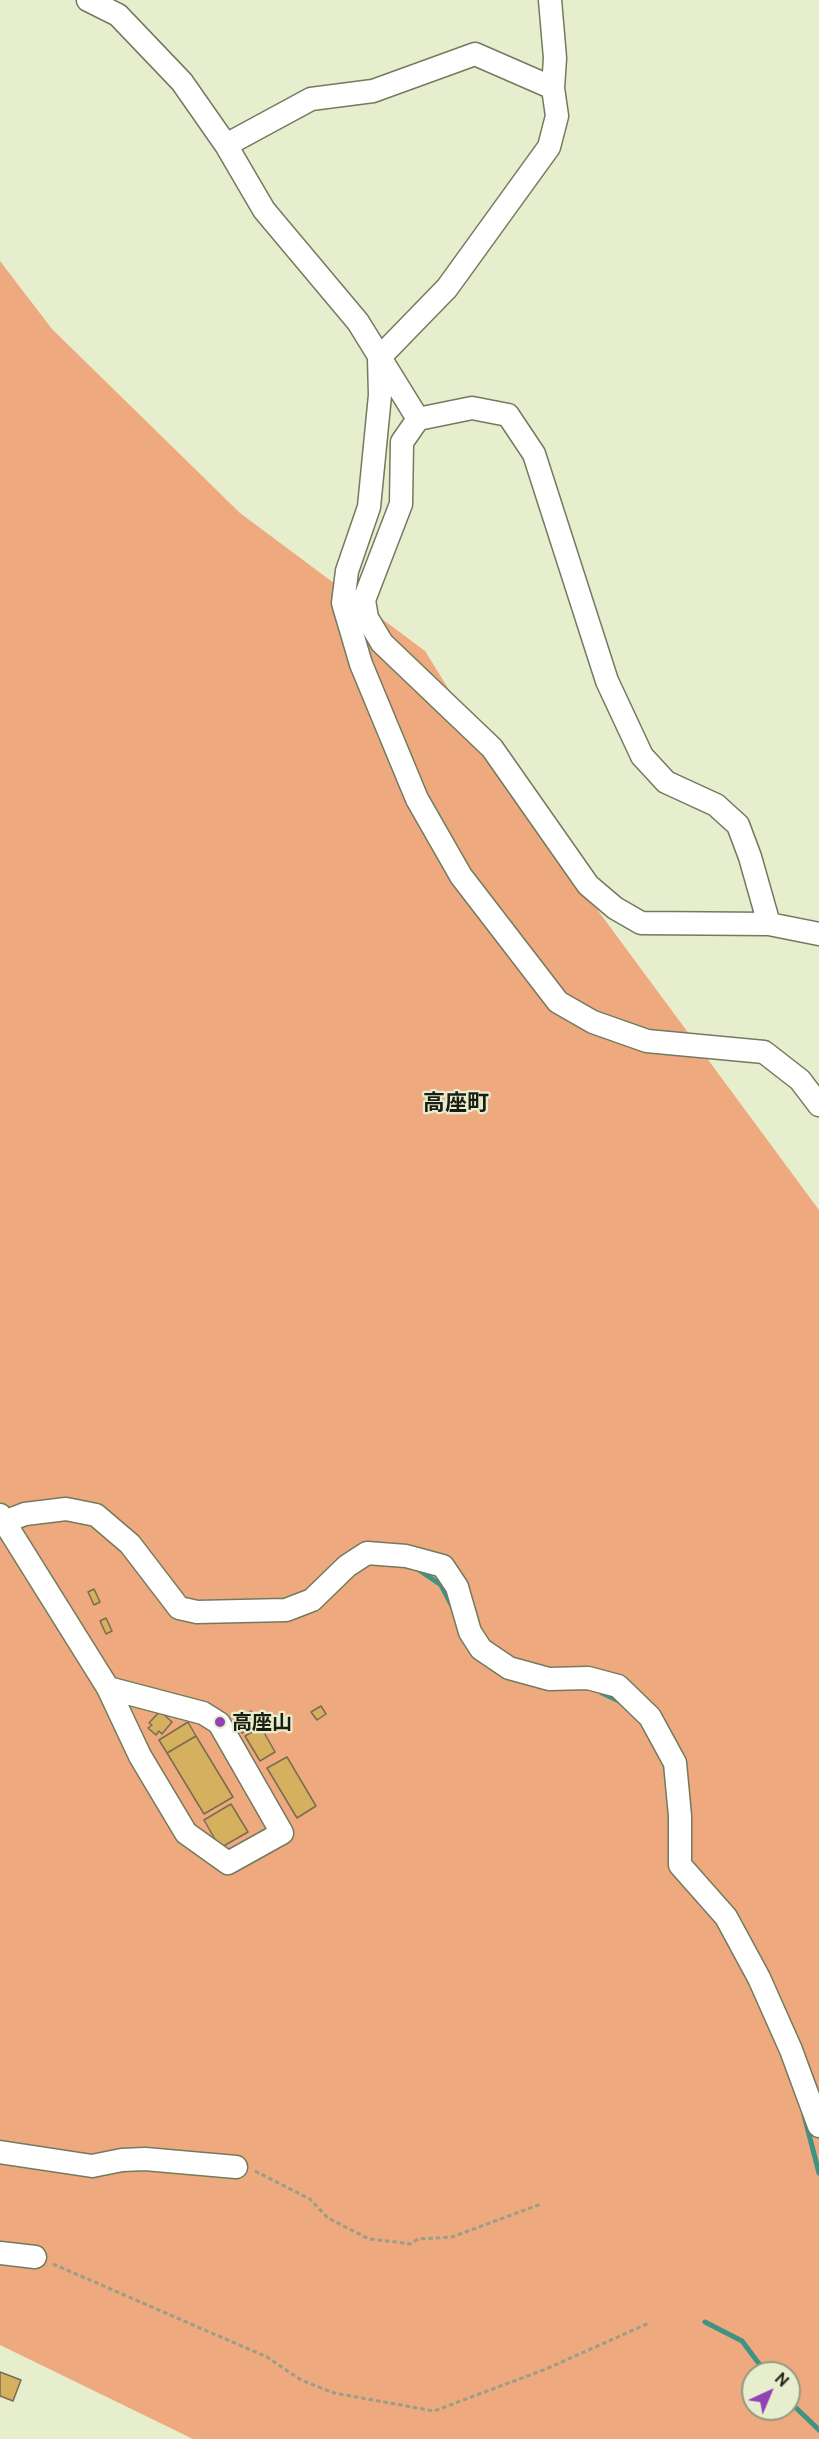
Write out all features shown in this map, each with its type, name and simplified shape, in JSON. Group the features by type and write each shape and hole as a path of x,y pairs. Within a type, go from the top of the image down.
{"street":[{"path":"88,0 118,15 182,82 226,145 264,210 358,322 418,419"},
{"path":"550,0 555,58 553,88 557,116 549,147 447,288 380,358 380,395 369,507 347,572 343,603 361,664 417,799 461,876 558,1002 593,1023 647,1041 764,1052 800,1080 819,1105"},
{"path":"226,145 311,99 373,91 475,54 553,88"},
{"path":"769,924 750,857 738,825 716,805 666,782 642,756 607,681 534,454 508,415 472,408 418,419 402,442 401,504 364,600 367,618 382,643 492,748 588,885 615,908 641,923 769,924 819,934"},
{"path":"108,1688 202,1713 219,1723 282,1833 228,1863 186,1833 140,1756 108,1688 2,1518 66,1509 96,1515 130,1544 179,1608 197,1612 286,1610 312,1600 347,1566 367,1553 406,1556 443,1566 456,1587 470,1632 481,1649 509,1668 549,1679 588,1678 618,1686 650,1717 675,1763 680,1816 680,1865 726,1917 759,1978 791,2049 819,2126"},
{"path":"0,2152 92,2166 122,2160 145,2159 236,2167"},
{"path":"0,2253 35,2257"}],"path":[{"path":"236,2167 258,2172 310,2199 328,2218 369,2239 410,2244 418,2239 452,2237 541,2204"},
{"path":"35,2257 267,2356 301,2380 334,2393 434,2411 546,2369 649,2323"}],"shaded area":[{"path":"0,261 52,329 240,513 425,651 523,809 819,1210 819,2439 193,2439 0,2345"}],"building":[{"path":"94,1589 100,1602 94,1605 88,1592"},
{"path":"106,1618 112,1631 106,1634 100,1621"},
{"path":"321,1706 326,1714 317,1720 311,1712"},
{"path":"160,1711 172,1722 162,1734 159,1731 156,1735 148,1728 152,1725 149,1723"},
{"path":"251,1711 258,1723 242,1733 235,1721"},
{"path":"188,1722 196,1736 167,1753 159,1740"},
{"path":"261,1727 275,1752 260,1761 245,1736"},
{"path":"196,1736 233,1797 204,1814 167,1753"},
{"path":"287,1757 316,1806 297,1818 267,1768"},
{"path":"231,1804 248,1832 220,1848 204,1820"},
{"path":"0,2372 21,2380 13,2401 0,2396"}],"waterway":[{"path":"419,1570 441,1585 452,1606"},
{"path":"602,1693 621,1702"},
{"path":"804,2115 819,2173"},
{"path":"705,2322 742,2341 757,2361"},
{"path":"801,2413 819,2430"}],"place":[{"name":"高座山","path":"220,1722"}],"district":[{"name":"高座町","path":"456,1103"}]}
